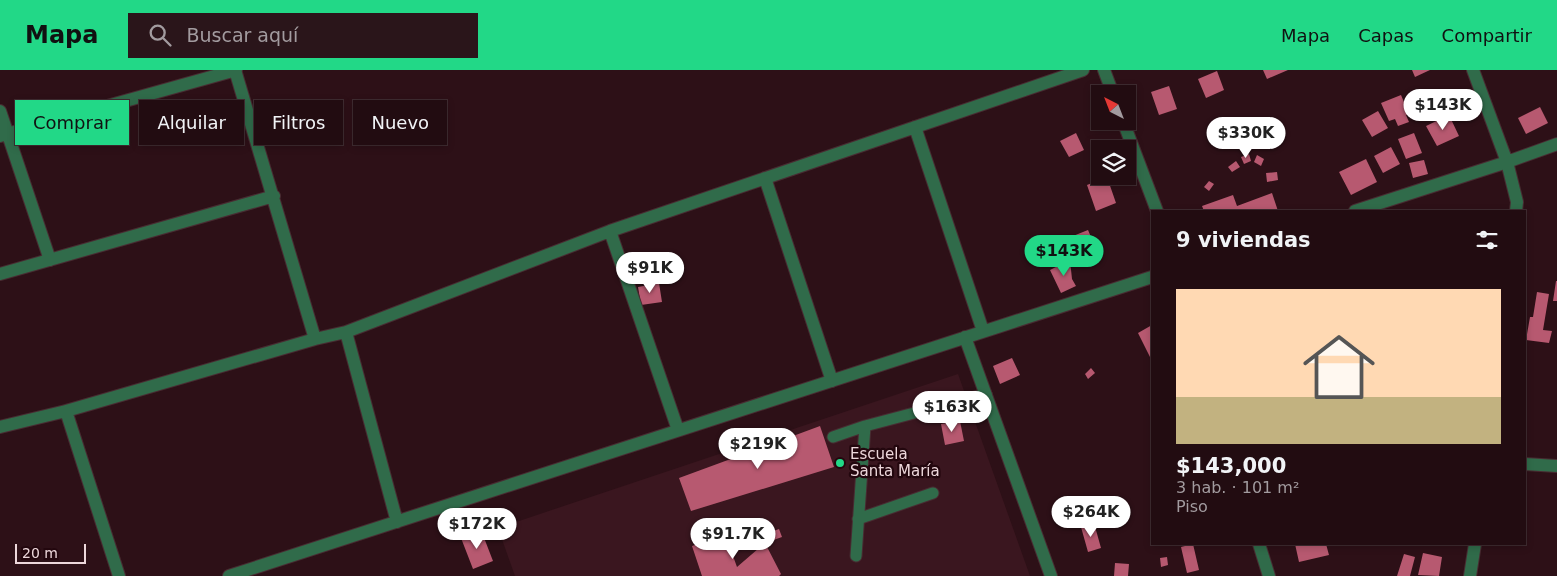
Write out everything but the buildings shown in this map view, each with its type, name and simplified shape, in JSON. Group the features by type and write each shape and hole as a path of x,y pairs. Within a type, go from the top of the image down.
{"street":[{"path":"4,135 235,70 315,339"},
{"path":"0,427 66,412 315,339 346,332 610,231 1083,70"},
{"path":"1104,70 1110,85"},
{"path":"1473,70 1507,162 1517,202 1516,210"},
{"path":"0,111 4,135 50,260"},
{"path":"915,127 983,331"},
{"path":"1127,130 1157,210"},
{"path":"1358,210 1557,144"},
{"path":"764,178 832,381"},
{"path":"0,274 274,196"},
{"path":"610,231 678,430"},
{"path":"228,576 1151,276"},
{"path":"346,332 397,522"},
{"path":"965,337 1051,576"},
{"path":"66,412 119,576"},
{"path":"1526,464 1557,466"},
{"path":"1259,545 1269,576"},
{"path":"1473,575 1475,545"}],"lane":[{"path":"833,437 865,426 986,394"},
{"path":"856,556 865,426"},
{"path":"858,519 932,492"}],"shaded area":[{"name":"Escuela Santa María","path":"958,374 1030,576 515,576 498,528"}],"place":[{"name":"Escuela Santa María","path":"840,463"}]}
